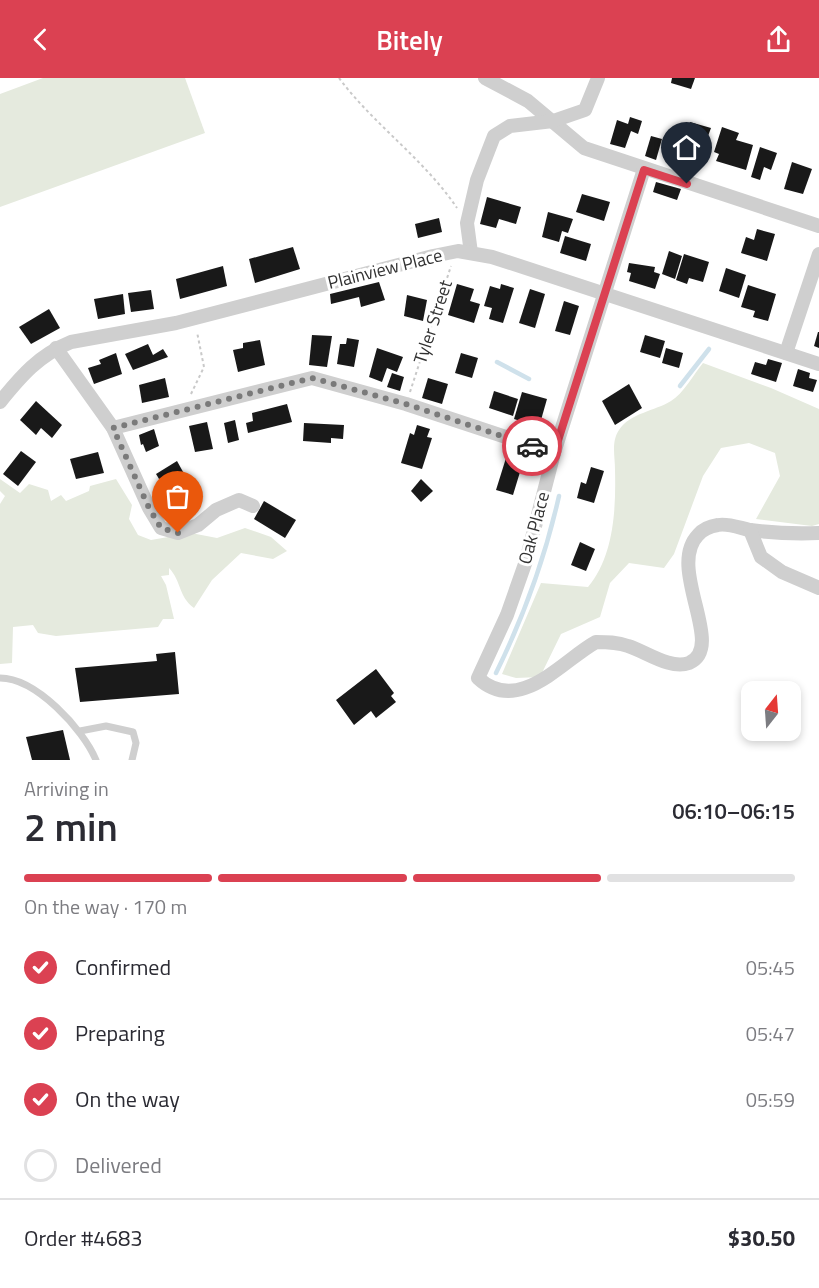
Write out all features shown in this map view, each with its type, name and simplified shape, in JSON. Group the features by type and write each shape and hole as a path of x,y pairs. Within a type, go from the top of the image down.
{"street":[{"path":"485,78 528,101 584,148 644,170 819,226"},
{"path":"471,253 466,223 477,180 494,136 510,126 553,122 585,110 598,78"},
{"name":"Oak Place","path":"644,170 603,292 554,453 526,561 507,615 478,678 485,684 508,689 540,684 596,642 627,645 658,659 681,664 690,662 697,656 703,637 688,575 688,555 693,542 707,528 720,524 750,530"},
{"name":"Plainview Place","path":"0,402 32,365 56,348 89,338 192,318 433,255 458,251 603,292 819,364"},
{"path":"786,353 819,254"},
{"path":"56,348 113,428 149,508 161,528 178,533 198,525 216,510 239,500 253,506"},
{"path":"113,428 312,378 406,404 554,453"},
{"path":"819,533 786,534 750,530 761,557 782,572 819,588"}],"lane":[{"path":"0,678 12,679 52,703 80,731 96,760"},
{"path":"80,731 106,726 133,732 136,743 132,760"}],"path":[{"path":"339,78 354,98 444,190 466,223"},
{"name":"Tyler Street","path":"406,404 452,265 471,253"},
{"path":"182,410 204,367 200,340 192,318"}],"shaded area":[{"path":"43,78 185,78 205,133 0,207 0,94"},
{"path":"703,363 771,388 819,409 819,524 812,526 756,519 780,476 775,453 749,443 721,448 703,476 674,554 664,568 629,563 610,583 600,617 561,634 540,677 516,678 502,674 541,583 588,587 597,575 612,532 615,485 614,444 619,430 630,420 675,398"},
{"path":"0,479 20,493 29,484 48,490 51,501 61,495 66,501 89,491 90,486 116,479 132,505 129,519 138,535 151,540 191,533 217,538 245,528 271,537 287,551 273,559 241,553 212,580 194,608 185,599 169,568 169,575 161,576 166,585 174,619 163,619 158,627 56,636 38,633 33,625 13,627 12,663 0,664 0,504 5,496 0,491"}],"building":[{"path":"672,78 695,78 691,89 671,83"},
{"path":"630,117 642,121 638,134 631,131 625,148 610,144 617,120 628,124"},
{"path":"690,122 711,128 699,160 679,154"},
{"path":"722,127 739,133 736,140 753,145 746,170 716,161 719,154 714,152"},
{"path":"651,136 662,139 656,160 645,156"},
{"path":"760,147 777,153 771,170 764,167 760,180 751,177"},
{"path":"792,162 812,169 803,194 784,189"},
{"path":"656,182 681,189 677,200 653,192"},
{"path":"582,194 610,202 604,221 576,212"},
{"path":"487,197 521,207 516,224 499,219 496,228 480,224"},
{"path":"548,212 573,219 568,233 562,231 559,242 542,237"},
{"path":"439,218 442,232 418,238 415,224"},
{"path":"757,229 775,234 767,261 741,253 746,237 754,240"},
{"path":"565,236 591,244 586,261 560,253"},
{"path":"293,247 300,269 255,283 249,259"},
{"path":"669,251 682,256 675,279 662,274"},
{"path":"684,254 709,262 703,282 689,278 687,284 676,280"},
{"path":"629,263 655,267 654,272 660,274 655,289 629,281 631,273 627,272"},
{"path":"223,266 227,286 180,299 176,279"},
{"path":"726,268 746,275 739,298 719,291"},
{"path":"379,282 385,300 361,307 359,297 331,304 330,294"},
{"path":"457,284 474,289 470,301 480,304 474,323 448,315"},
{"path":"501,284 514,288 503,323 489,319 492,308 484,306 490,286 500,289"},
{"path":"748,285 776,294 768,321 753,317 755,311 741,307"},
{"path":"530,289 545,294 535,328 519,323"},
{"path":"151,290 154,309 131,312 128,293"},
{"path":"123,294 125,314 98,319 94,299"},
{"path":"407,295 427,300 423,321 404,316"},
{"path":"564,301 579,306 570,335 555,331"},
{"path":"49,309 60,328 31,344 19,327"},
{"path":"819,332 819,348 814,346"},
{"path":"312,335 332,336 327,367 309,365"},
{"path":"645,335 665,341 660,358 640,352"},
{"path":"347,338 359,340 354,367 337,364 340,344 346,344"},
{"path":"260,340 265,365 238,372 233,350 243,348 243,343"},
{"path":"148,344 153,355 163,349 168,357 133,370 125,354"},
{"path":"377,348 403,357 397,372 387,368 382,382 369,377"},
{"path":"666,348 683,353 679,368 662,363"},
{"path":"116,353 122,374 94,384 88,368 101,364 99,360"},
{"path":"461,353 478,358 472,378 455,373"},
{"path":"768,359 782,363 776,382 751,374 755,362 766,365"},
{"path":"798,369 810,373 809,378 817,380 813,392 793,386"},
{"path":"392,373 404,377 400,391 387,387"},
{"path":"165,378 169,397 142,403 139,385"},
{"path":"428,378 448,384 442,404 422,398"},
{"path":"629,384 642,408 615,425 602,401"},
{"path":"494,391 518,399 513,416 489,408"},
{"path":"522,392 547,399 539,427 514,419"},
{"path":"36,401 62,425 52,438 41,428 36,435 20,420"},
{"path":"287,404 292,422 248,433 246,423 253,421 252,413"},
{"path":"235,420 239,440 228,443 224,423"},
{"path":"207,422 213,449 195,452 189,426"},
{"path":"304,423 344,425 343,439 331,438 331,443 303,441"},
{"path":"417,425 430,429 427,437 432,438 422,469 401,463 410,433 414,435"},
{"path":"154,429 159,446 146,452 143,444 141,445 139,435"},
{"path":"21,451 36,462 18,486 3,474"},
{"path":"98,452 104,473 76,479 70,459"},
{"path":"506,458 532,466 529,475 520,472 513,495 496,490"},
{"path":"177,461 192,488 172,500 156,474"},
{"path":"591,467 604,471 594,503 577,498 581,482 586,484"},
{"path":"421,479 433,491 421,502 411,491"},
{"path":"264,501 296,520 285,538 254,519"},
{"path":"580,542 595,549 586,571 571,565"},
{"path":"175,652 179,694 80,702 75,668 157,661 156,654"},
{"path":"376,669 394,693 391,696 396,702 376,718 371,711 354,725 336,700"},
{"path":"63,730 70,760 32,760 26,737"}],"waterway":[{"path":"680,386 709,349"},
{"path":"497,362 529,379"},
{"path":"496,673 533,586 559,496"}],"way so far":[{"path":"178,533 161,528 149,508 113,428 312,378 406,404 532,446"}],"route":[{"path":"532,446 554,453 603,292 644,170 687,184"}]}
